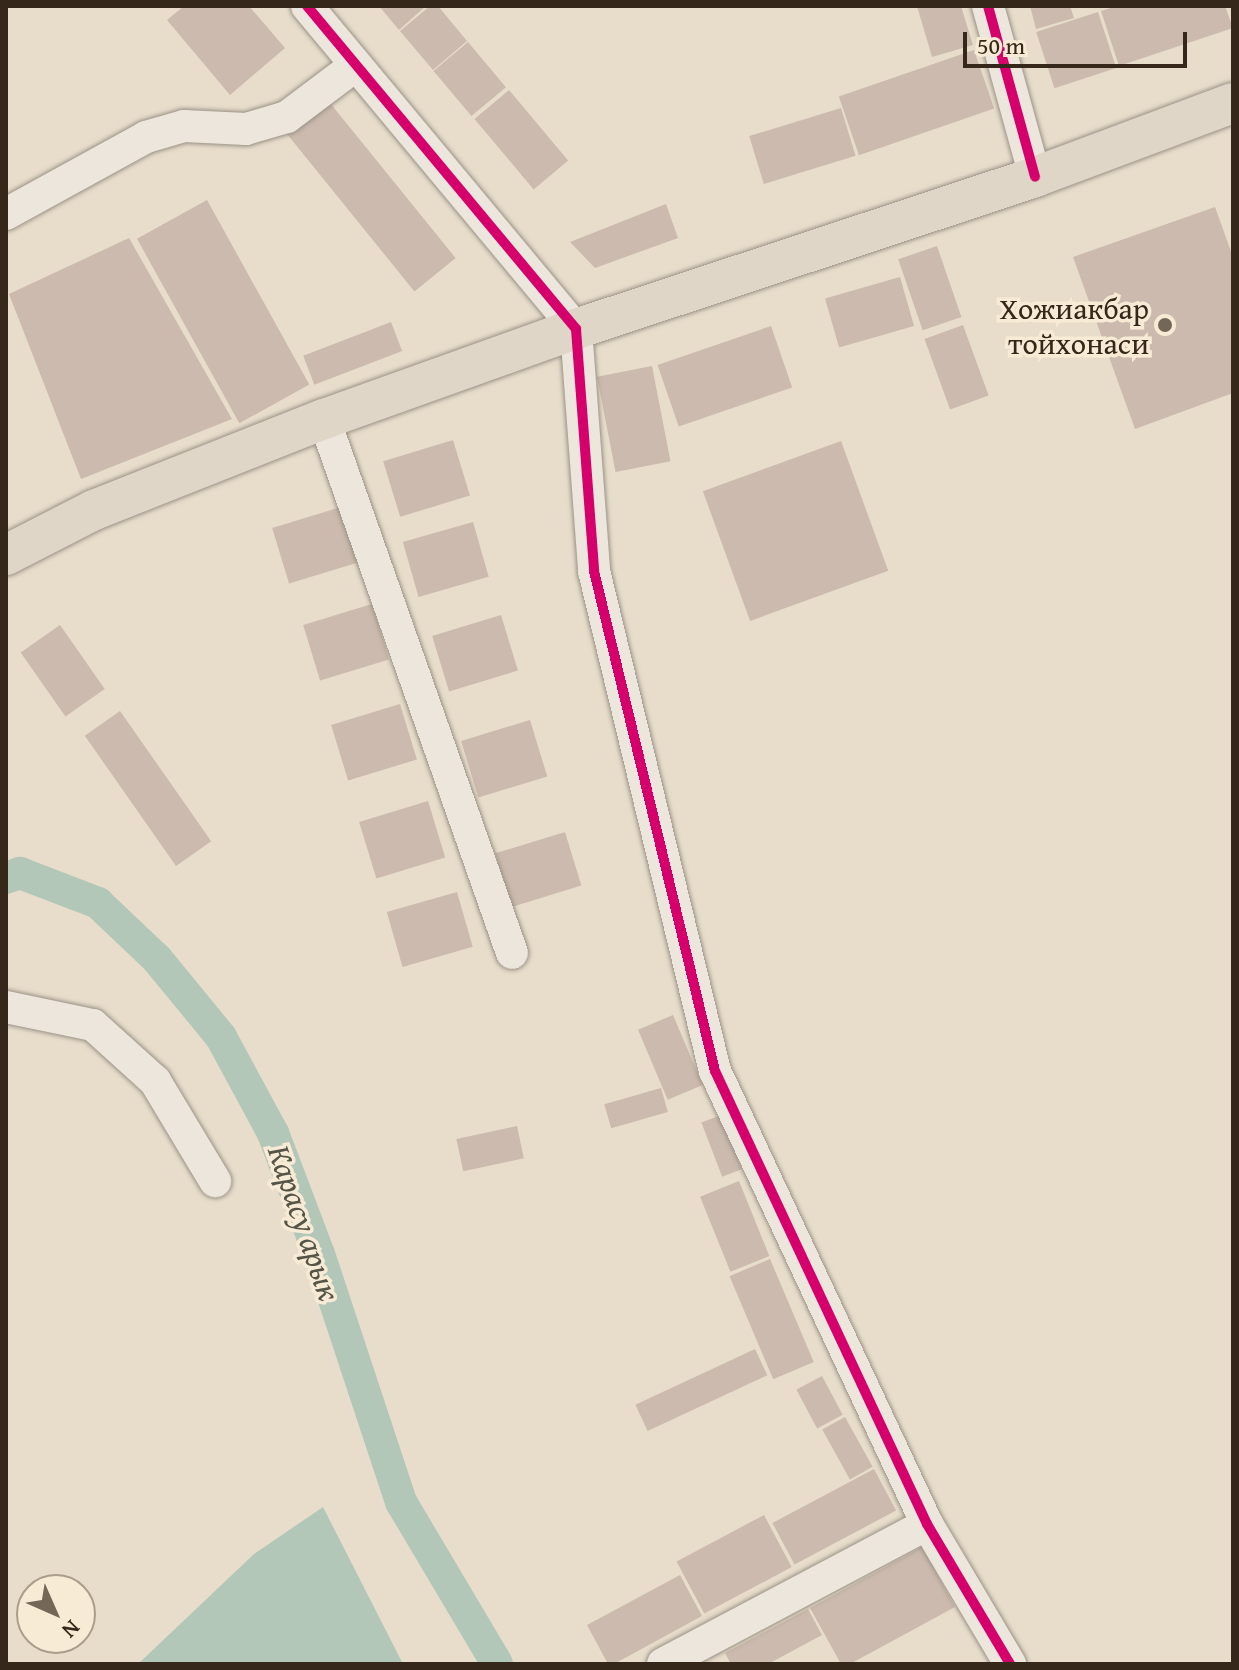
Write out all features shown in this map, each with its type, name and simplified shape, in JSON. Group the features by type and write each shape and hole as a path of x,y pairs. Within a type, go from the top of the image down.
{"main road":[{"path":"6,555 94,510 324,419 576,329 1035,177 1233,103"}],"street":[{"path":"307,6 576,329 594,571 715,1071 927,1524 1010,1664"},
{"path":"988,6 1035,177"},
{"path":"6,214 146,137 184,126 246,129 287,117 356,65"},
{"path":"324,419 512,953"},
{"path":"6,1007 93,1025 155,1081 215,1181"},
{"path":"663,1664 927,1524"}],"shaded area":[{"path":"323,1507 403,1664 138,1664 254,1554"}],"building":[{"path":"184,6 249,6 285,48 230,95 167,20"},
{"path":"379,6 426,6 399,30"},
{"path":"430,6 438,6 467,41 433,70 400,31"},
{"path":"917,6 961,6 973,45 932,57"},
{"path":"1030,6 1070,6 1074,18 1036,29"},
{"path":"1117,6 1225,6 1233,28 1119,66 1101,11"},
{"path":"1098,12 1116,68 1054,88 1036,32"},
{"path":"468,42 506,87 471,116 434,71"},
{"path":"974,50 994,109 859,155 839,97"},
{"path":"509,90 568,160 534,189 475,119"},
{"path":"326,98 456,258 414,291 285,131"},
{"path":"841,108 856,156 764,184 749,136"},
{"path":"207,200 309,385 239,423 137,239"},
{"path":"666,204 678,238 595,268 570,242"},
{"name":"Хожиакбар тойхонаси","path":"1215,207 1233,257 1233,393 1135,429 1073,257"},
{"path":"129,238 232,419 81,479 9,294"},
{"path":"937,246 961,317 923,330 898,259"},
{"path":"900,277 914,326 839,348 825,298"},
{"path":"391,322 402,351 314,385 303,356"},
{"path":"963,325 989,395 950,409 924,339"},
{"path":"771,326 792,387 679,427 658,365"},
{"path":"652,366 671,461 616,472 597,377"},
{"path":"453,440 470,495 400,517 383,461"},
{"path":"841,441 888,571 750,621 703,491"},
{"path":"341,507 358,562 289,584 272,528"},
{"path":"473,522 489,577 419,597 403,542"},
{"path":"372,604 389,659 320,681 303,625"},
{"path":"501,615 518,670 449,692 432,636"},
{"path":"60,625 105,689 65,716 21,653"},
{"path":"400,704 417,759 348,781 331,725"},
{"path":"120,711 211,841 176,866 85,736"},
{"path":"530,720 547,776 478,797 461,741"},
{"path":"428,801 445,857 376,878 359,822"},
{"path":"565,832 581,886 512,907 495,853"},
{"path":"457,892 473,947 403,967 387,912"},
{"path":"673,1015 703,1085 668,1100 638,1030"},
{"path":"661,1088 668,1112 611,1128 604,1104"},
{"path":"721,1115 742,1169 722,1177 701,1123"},
{"path":"517,1126 524,1158 463,1171 456,1139"},
{"path":"739,1181 769,1256 730,1272 700,1197"},
{"path":"770,1259 814,1362 773,1379 729,1276"},
{"path":"755,1349 767,1375 648,1431 635,1405"},
{"path":"822,1376 843,1415 817,1428 796,1390"},
{"path":"845,1417 873,1467 850,1479 822,1430"},
{"path":"874,1469 896,1510 795,1564 772,1523"},
{"path":"764,1515 792,1567 704,1614 677,1561"},
{"path":"922,1547 955,1607 850,1664 841,1664 810,1608"},
{"path":"680,1575 702,1616 614,1664 608,1664 587,1625"},
{"path":"808,1609 822,1635 768,1664 731,1664 725,1653"}],"waterway":[{"name":"Карасу арык","path":"6,878 20,873 98,903 157,959 221,1037 273,1133 319,1254 401,1502 497,1664"}],"cycle path":[{"path":"307,6 576,329 594,571 715,1071 927,1524 1010,1664"},
{"path":"988,6 1035,177"}],"place":[{"name":"Хожиакбар тойхонаси","path":"1165,325"}]}
